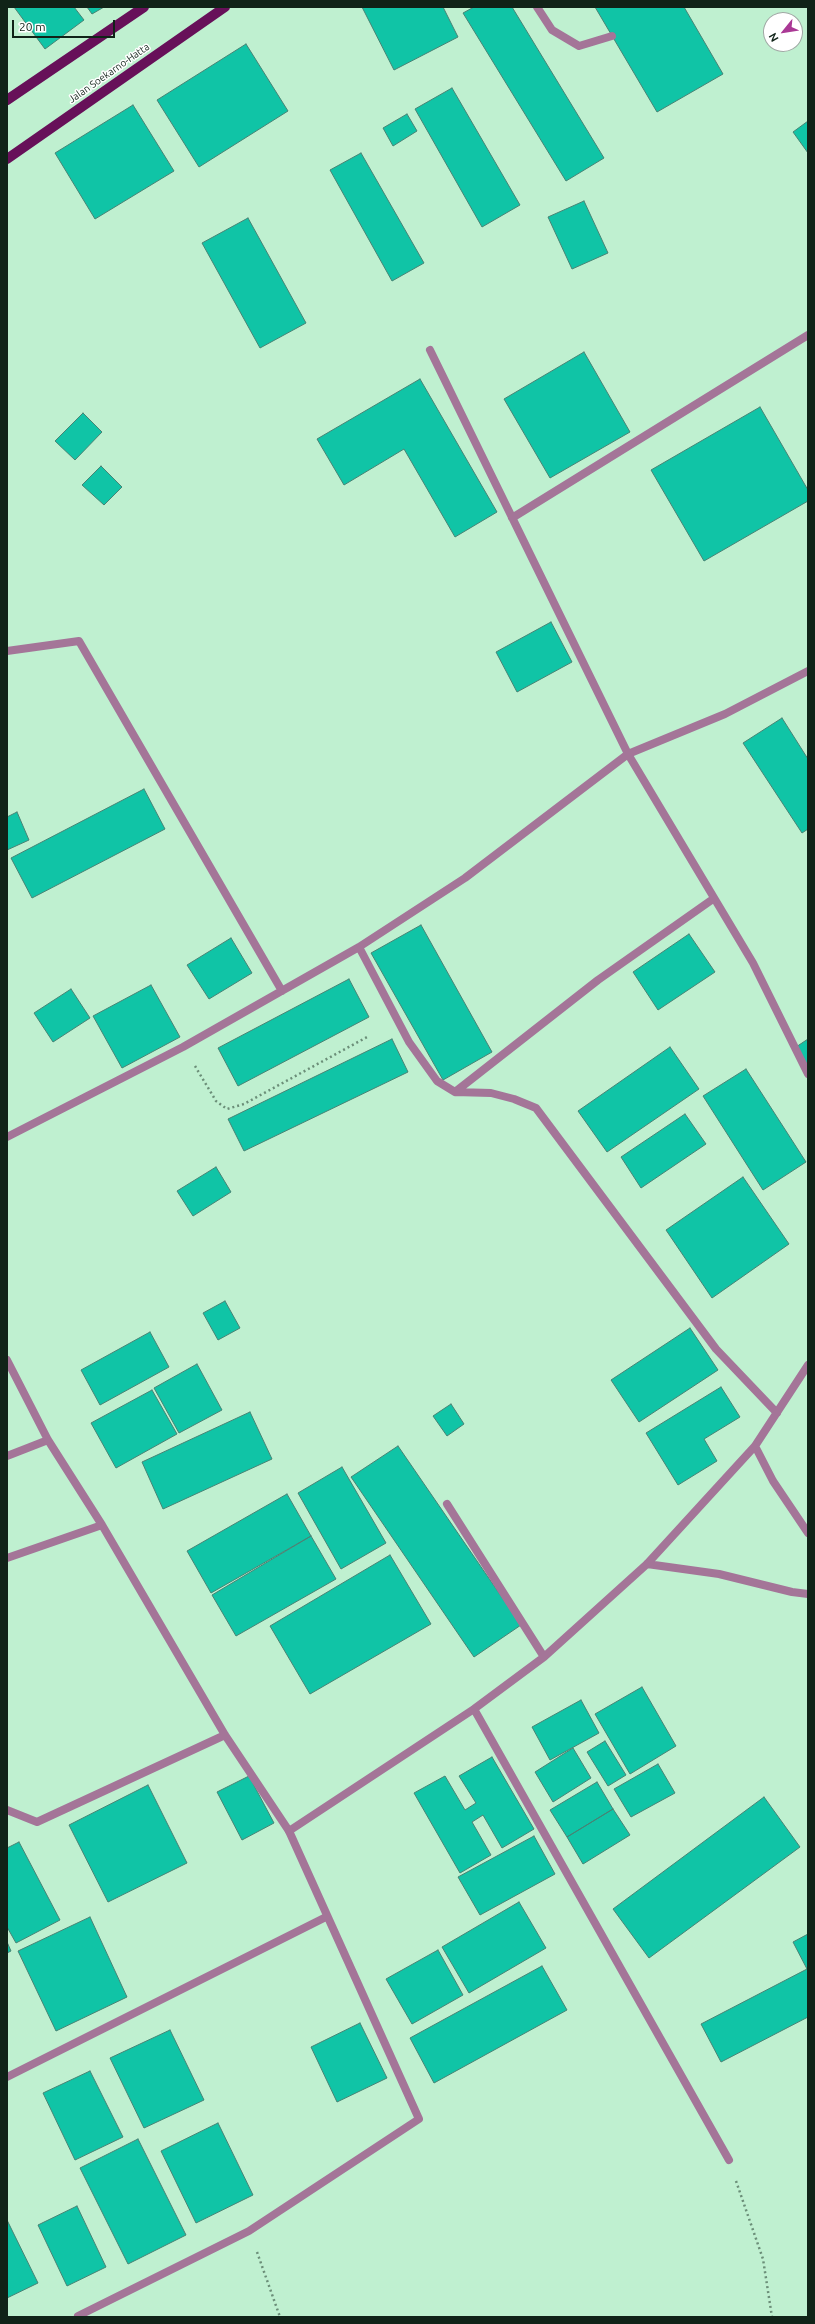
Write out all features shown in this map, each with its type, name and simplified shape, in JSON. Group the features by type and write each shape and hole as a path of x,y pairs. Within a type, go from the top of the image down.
{"main road":[{"path":"7,100 144,7"},
{"name":"Jalan Soekarno-Hatta","path":"7,159 225,7"}],"street":[{"path":"537,7 552,30 579,46 612,36"},
{"path":"512,518 808,335"},
{"path":"430,350 628,754 713,899 753,963 808,1074"},
{"path":"7,651 79,641 282,991"},
{"path":"7,1137 183,1047 360,947 465,878 628,754 725,714 808,671"},
{"path":"456,1092 598,980 713,899"},
{"path":"360,947 409,1042 438,1081 456,1092 491,1093 536,1108 716,1349 778,1413"},
{"path":"7,1360 48,1440 102,1526 225,1735 289,1830 326,1917 419,2119 249,2231 78,2316"},
{"path":"289,1830 474,1709 544,1657 647,1564 755,1446 808,1365"},
{"path":"7,1456 48,1440"},
{"path":"755,1446 773,1481 808,1532"},
{"path":"447,1504 544,1657"},
{"path":"7,1558 102,1526"},
{"path":"647,1564 720,1574 792,1592 808,1594"},
{"path":"474,1709 729,2160"},
{"path":"7,1810 37,1822 225,1735"},
{"path":"7,2077 326,1917"}],"path":[{"path":"183,1047 216,1101 227,1109 244,1104 369,1036"},
{"path":"729,2160 763,2259 772,2317"},
{"path":"249,2231 280,2317"}],"building":[{"path":"14,7 74,7 84,20 45,49"},
{"path":"87,7 104,7 92,14"},
{"path":"362,7 443,7 458,37 394,70"},
{"path":"474,7 512,7 604,158 566,181 463,13"},
{"path":"595,7 684,7 723,74 657,112"},
{"path":"246,44 288,111 199,167 157,100"},
{"path":"452,88 520,205 482,227 415,109"},
{"path":"133,105 174,171 95,219 55,153"},
{"path":"407,114 417,131 393,146 383,128"},
{"path":"808,121 808,153 793,132"},
{"path":"361,153 424,263 392,281 330,170"},
{"path":"584,201 608,253 572,269 548,217"},
{"path":"248,218 306,323 260,348 202,243"},
{"path":"584,352 630,432 550,478 504,399"},
{"path":"420,379 497,512 455,537 404,449 344,485 317,439"},
{"path":"760,407 808,490 808,501 704,561 651,470"},
{"path":"83,413 102,432 75,460 55,441"},
{"path":"101,466 122,487 104,505 82,485"},
{"path":"551,622 572,662 517,692 496,652"},
{"path":"782,718 808,759 808,829 802,833 743,743"},
{"path":"144,789 165,829 32,898 11,858"},
{"path":"17,812 29,840 7,850 7,817"},
{"path":"421,925 492,1052 443,1080 371,953"},
{"path":"689,934 715,972 658,1010 633,972"},
{"path":"231,938 252,973 209,999 187,965"},
{"path":"349,979 369,1017 238,1086 218,1048"},
{"path":"151,985 180,1037 122,1068 93,1016"},
{"path":"71,989 90,1018 53,1042 34,1013"},
{"path":"392,1039 408,1072 244,1151 228,1119"},
{"path":"808,1039 808,1066 796,1047"},
{"path":"670,1047 699,1089 607,1152 578,1111"},
{"path":"746,1069 806,1162 763,1190 703,1096"},
{"path":"685,1114 706,1144 641,1188 621,1157"},
{"path":"216,1167 231,1192 193,1216 177,1191"},
{"path":"743,1177 789,1244 712,1298 666,1230"},
{"path":"225,1301 240,1328 218,1340 203,1313"},
{"path":"690,1328 718,1370 639,1422 611,1380"},
{"path":"150,1332 169,1367 100,1405 81,1370"},
{"path":"197,1364 222,1410 179,1433 154,1388"},
{"path":"721,1387 740,1417 704,1439 717,1461 678,1485 646,1433"},
{"path":"152,1390 177,1434 116,1468 91,1423"},
{"path":"451,1404 464,1424 447,1436 433,1416"},
{"path":"250,1412 272,1459 163,1509 142,1462"},
{"path":"398,1446 521,1625 474,1657 351,1477"},
{"path":"342,1467 386,1543 341,1569 298,1493"},
{"path":"287,1494 311,1536 211,1593 187,1551"},
{"path":"311,1536 336,1579 236,1636 212,1595"},
{"path":"390,1555 431,1624 310,1694 270,1626"},
{"path":"642,1687 676,1746 630,1774 595,1714"},
{"path":"581,1700 599,1733 550,1760 532,1727"},
{"path":"605,1741 626,1775 608,1786 587,1752"},
{"path":"573,1748 591,1778 553,1802 535,1772"},
{"path":"492,1757 534,1829 502,1848 483,1815 472,1822 491,1855 460,1873 414,1793 445,1776 465,1810 476,1803 459,1776"},
{"path":"658,1764 675,1793 631,1817 614,1789"},
{"path":"249,1776 274,1823 242,1840 217,1792"},
{"path":"597,1782 613,1809 567,1837 550,1810"},
{"path":"148,1785 187,1863 108,1902 69,1825"},
{"path":"764,1797 800,1847 649,1958 613,1909"},
{"path":"613,1809 630,1835 583,1864 567,1837"},
{"path":"534,1836 555,1874 480,1915 458,1877"},
{"path":"19,1842 60,1920 16,1943 7,1927 7,1848"},
{"path":"519,1902 546,1948 469,1993 442,1947"},
{"path":"90,1917 127,1997 56,2031 18,1951"},
{"path":"808,1934 808,2017 721,2062 701,2024 807,1969 793,1942"},
{"path":"7,1942 11,1951 7,1953"},
{"path":"438,1950 463,1995 412,2024 386,1979"},
{"path":"542,1966 567,2010 434,2083 410,2038"},
{"path":"360,2023 387,2078 337,2102 311,2047"},
{"path":"170,2030 204,2100 144,2128 110,2058"},
{"path":"90,2071 123,2137 75,2160 43,2093"},
{"path":"218,2123 253,2195 196,2223 161,2151"},
{"path":"138,2139 186,2235 128,2264 80,2168"},
{"path":"77,2206 106,2267 67,2286 38,2225"},
{"path":"7,2220 38,2283 7,2298"}]}
